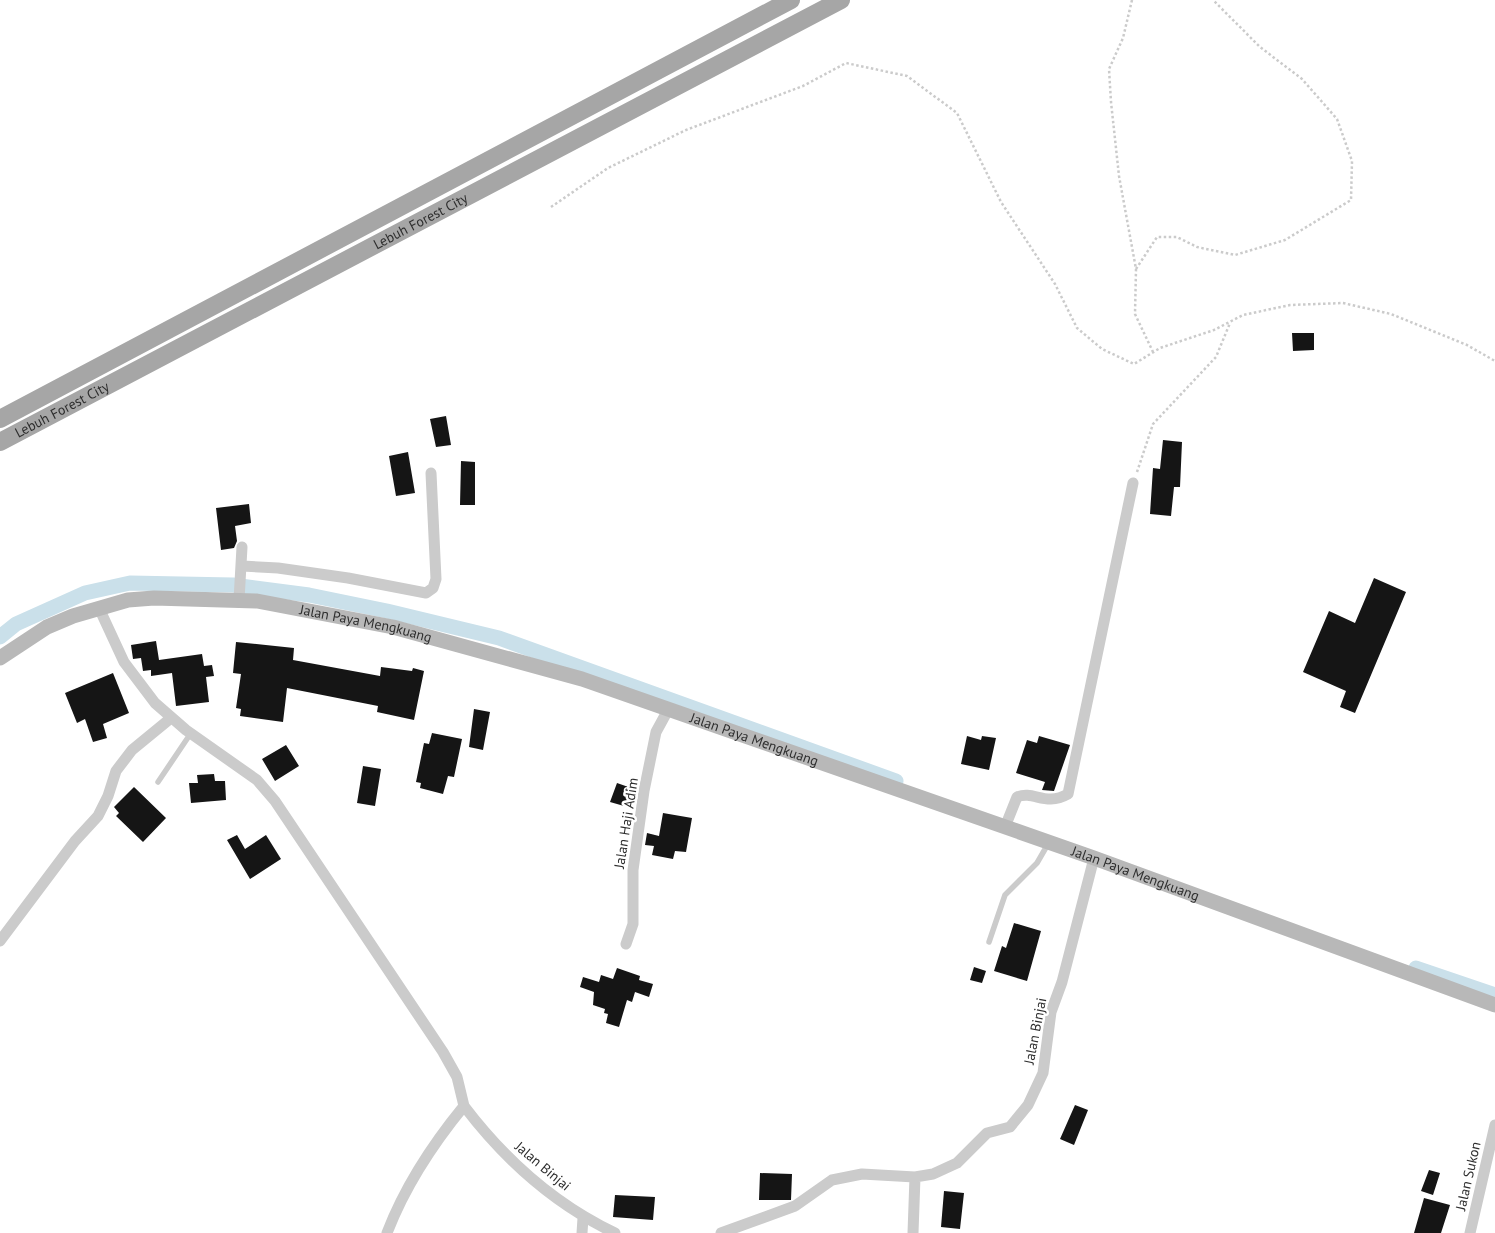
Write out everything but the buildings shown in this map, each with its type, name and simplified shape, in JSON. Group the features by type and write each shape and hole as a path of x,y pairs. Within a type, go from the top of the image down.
{"main road":[{"name":"Lebuh Forest City","path":"0,419 791,0"},
{"name":"Lebuh Forest City","path":"0,442 841,0"}],"street":[{"path":"242,566 278,568 348,578 426,593 433,588 436,580 437,561 431,473"},
{"path":"1005,827 1014,803 1023,794 1038,799 1058,800 1068,794 1133,483"},
{"path":"239,600 242,547"},
{"name":"Jalan Paya Mengkuang","path":"0,658 47,627 128,600 154,598 239,600 325,613 393,627 582,679 1094,858 1495,1005"},
{"path":"100,608 124,662 156,703 171,718 257,780 275,801 443,1052 457,1077 464,1106 430,1151 401,1198 387,1233"},
{"name":"Jalan Haji Adim","path":"626,944 633,924 632,870 644,791 656,732 668,710"},
{"path":"0,941 75,841 98,816 108,796 116,771 132,750 171,718"},
{"name":"Jalan Binjai","path":"721,1233 795,1206 832,1180 862,1174 914,1177 933,1174 957,1163 987,1133 1010,1127 1028,1105 1043,1073 1051,1012 1062,982 1094,858"},
{"name":"Jalan Binjai","path":"464,1106 485,1134 512,1163 583,1218 615,1233"},
{"name":"Jalan Sukon","path":"1470,1233 1495,1125"},
{"path":"913,1233 914,1177"},
{"path":"582,1233 583,1218"}],"lane":[{"path":"158,782 191,733"},
{"path":"989,942 1006,895 1037,863 1049,842"}],"path":[{"path":"1132,0 1124,38 1109,69 1120,176 1136,269 1135,314 1153,352"},
{"path":"1136,269 1157,237 1178,236 1197,247 1235,255 1285,240 1351,200 1352,162 1337,119 1302,79 1260,46 1213,0"},
{"path":"551,207 608,168 686,130 803,86 846,63 907,76 957,113 1001,202 1055,284 1077,328 1102,349 1134,364 1160,348 1214,330 1243,315 1290,305 1343,302 1391,314 1467,345 1495,361"},
{"path":"1133,483 1153,424 1216,357 1231,321"}],"waterway":[{"path":"0,637 16,624 85,593 130,583 233,585 309,595 387,611 499,638 896,781"},
{"path":"1416,968 1495,995"}]}
